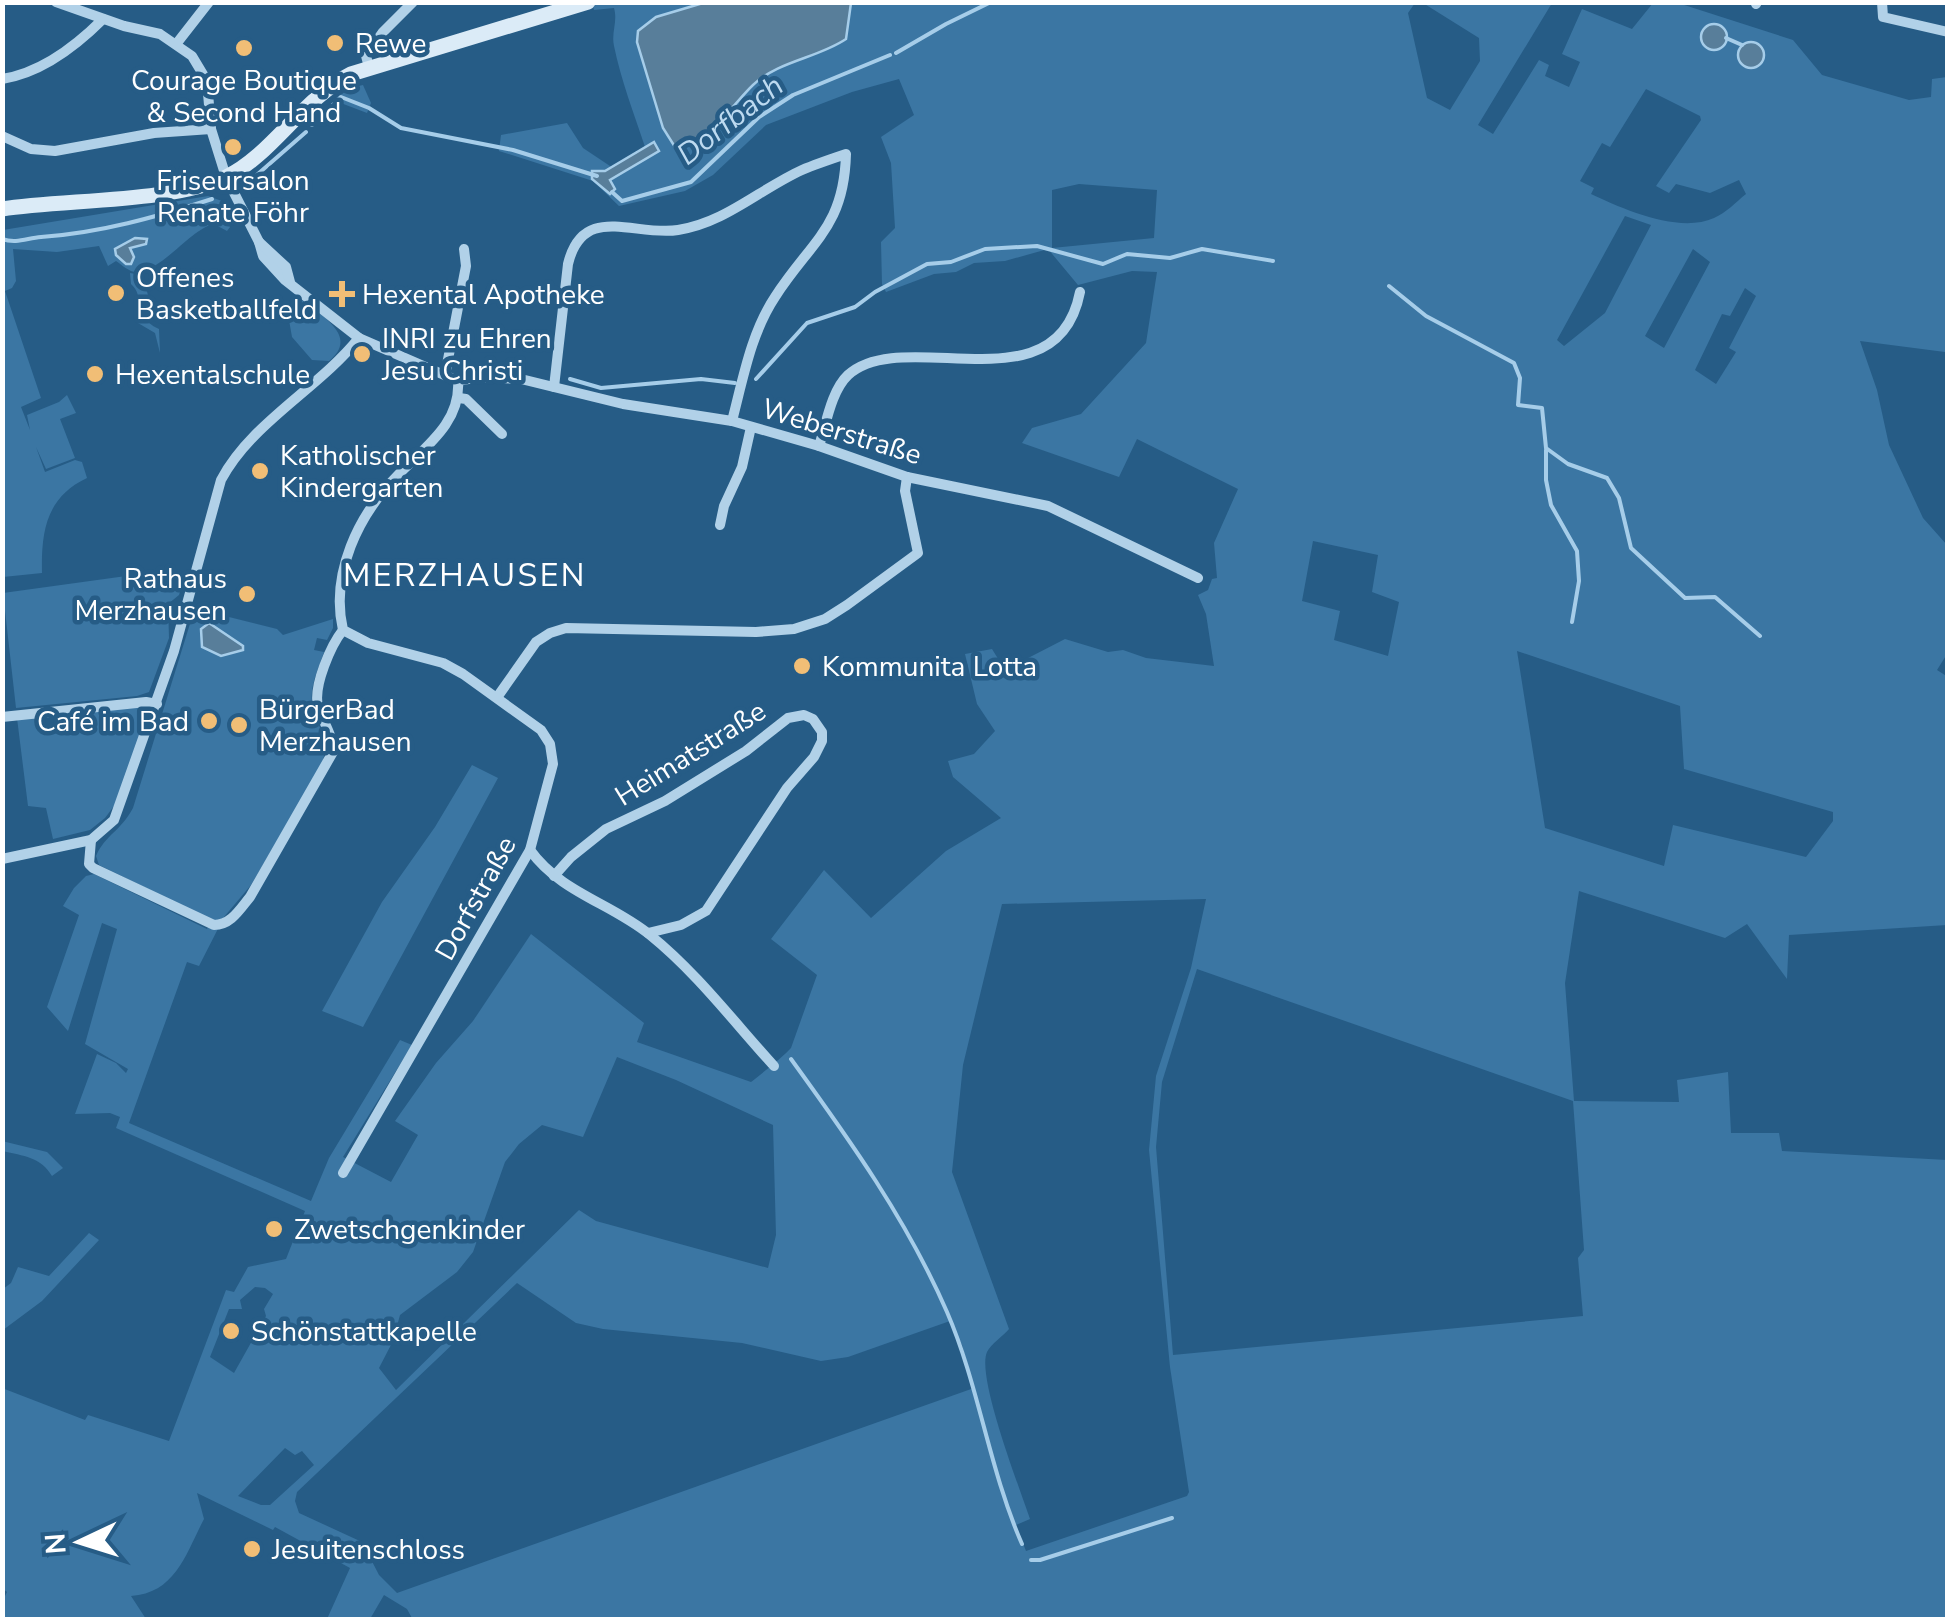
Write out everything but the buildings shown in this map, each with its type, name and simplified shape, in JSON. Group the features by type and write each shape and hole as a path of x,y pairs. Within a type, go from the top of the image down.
{"main road":[{"path":"2,209 164,192 226,177 273,140 326,89 368,67 588,2"}],"street":[{"path":"56,2 160,34 195,60 210,94 211,130 226,177 259,242 262,256 358,338 458,381 459,398 456,410 434,440 377,500 350,549 338,589 343,630 332,643 317,694 318,706 333,737 333,752 250,897 234,917 214,925 93,868 91,840"},
{"path":"177,44 209,2"},
{"path":"368,67 366,56 413,2"},
{"path":"1882,2 1883,17 1948,32"},
{"path":"2,79 16,77 56,58 103,19"},
{"path":"2,136 32,149 55,151 154,133 211,130"},
{"path":"554,387 568,264 582,235 594,228 613,226 664,232 699,226 802,170 846,154 845,176 833,220 775,297 756,336 732,421"},
{"path":"445,374 466,266 464,249"},
{"path":"819,446 845,377 860,367 906,359 991,358 1032,353 1064,331 1076,311 1080,292"},
{"path":"2,859 91,840 114,820 157,704 220,480 234,456 340,360 358,338"},
{"name":"Weberstraße","path":"458,381 499,376 624,404 732,421 906,477 1048,506 1198,578"},
{"path":"459,398 466,399 502,434"},
{"path":"720,525 742,467 751,427"},
{"path":"498,696 536,642 566,628 756,632 794,629 824,619 918,552 905,492 906,477"},
{"name":"Dorfstraße","path":"343,630 392,652 443,663 498,696 541,730 550,744 553,764 530,850 507,895 343,1174"},
{"path":"2,717 157,704"},
{"name":"Heimatstraße","path":"554,876 571,856 606,829 664,801 746,751 788,718 813,719 822,732 822,742 814,757 787,788 706,911 681,925 648,933"},
{"path":"530,850 554,876 648,933 684,966 774,1066"}],"shaded area":[{"path":"592,3 1415,3 1408,13 1427,98 1450,110 1480,61 1479,38 1423,3 1552,3 1478,125 1493,134 1539,60 1549,65 1545,76 1569,87 1580,62 1562,54 1582,9 1632,29 1653,3 1678,3 1793,40 1822,75 1909,100 1931,97 1932,79 1947,77 1947,355 1860,341 1877,390 1889,445 1923,518 1947,545 1947,654 1937,670 1948,677 1947,925 1789,935 1787,979 1747,924 1725,938 1579,891 1565,983 1574,1101 1679,1102 1677,1080 1728,1072 1731,1133 1779,1133 1782,1151 1947,1160 1947,1619 413,1620 407,1609 384,1595 370,1619 327,1619 350,1568 275,1527 273,1530 197,1493 204,1519 178,1569 159,1587 131,1596 146,1619 3,1619 7,1592 2,1588 2,1388 85,1420 88,1415 169,1441 226,1290 234,1292 248,1267 286,1259 305,1211 116,1128 120,1117 110,1113 75,1114 97,1054 126,1073 128,1069 85,1044 117,929 102,923 68,1031 47,1007 79,915 63,906 86,876 94,874 207,929 212,920 99,865 96,856 133,808 193,614 201,610 277,629 283,635 333,619 327,640 317,638 314,650 324,652 312,695 324,738 324,754 322,764 251,885 224,917 199,966 187,962 129,1123 311,1201 329,1158 400,1040 412,1045 343,1157 391,1182 418,1135 395,1121 436,1063 473,1021 531,934 644,1023 637,1042 751,1082 777,1061 791,1048 817,975 771,939 824,870 871,918 946,851 1001,818 953,777 948,761 974,754 995,731 977,704 965,654 992,649 1005,670 1065,639 1108,652 1123,650 1146,658 1214,666 1206,614 1198,595 1217,578 1214,543 1238,489 1137,439 1119,477 1022,443 1032,428 1081,414 1146,343 1157,272 1132,271 1078,285 1048,249 1005,261 974,263 886,292 882,284 881,242 895,228 891,163 881,137 914,115 899,79 852,92 766,125 713,175 685,191 619,206 593,181 499,151 501,135 567,123 583,148 622,174 659,151 654,142 645,147 624,84 613,41 614,8 594,10","holes":["1646,89 1701,120 1656,186 1669,193 1676,184 1710,193 1739,180 1746,194 1714,218 1685,223 1651,218 1619,206 1591,194 1594,188 1580,181 1602,143 1610,147","1079,184 1157,190 1154,238 1052,248 1052,190","1625,216 1651,225 1605,313 1564,346 1557,340","1693,249 1710,262 1664,348 1645,336","1745,288 1756,296 1729,348 1736,352 1716,384 1695,370 1722,314 1730,316","1313,541 1378,555 1372,592 1399,602 1388,656 1334,640 1340,611 1302,601","1517,651 1680,706 1684,769 1833,812 1833,821 1806,857 1673,825 1664,866 1545,828","1206,899 1191,968 1156,1076 1149,1150 1170,1367 1189,1492 1187,1496 1026,1551 1016,1525 1030,1519 993,1407 985,1365 987,1352 1009,1329 952,1172 963,1065 1002,904","1197,969 1573,1101 1584,1250 1578,1258 1583,1316 1173,1355 1156,1147 1162,1082","617,1057 773,1125 776,1235 768,1268 596,1221 579,1210 396,1390 379,1368 393,1341 400,1315 457,1272 473,1252 505,1162 542,1125 583,1137","517,1283 576,1323 742,1343 821,1361 848,1357 950,1321 962,1345 974,1388 397,1593 379,1575 362,1542 299,1513 297,1492","255,1287 273,1294 264,1309 266,1316 234,1373 210,1357 229,1309 242,1309 240,1300","285,1448 295,1455 302,1451 314,1465 270,1505 238,1496"]},
{"path":"703,3 851,3 846,39 763,77 706,134 695,142 675,147 663,128 637,42 638,31 656,17"},
{"path":"1714,24 1723,28 1727,37 1723,46 1714,50 1705,46 1701,37 1705,28"},
{"path":"1751,42 1760,46 1764,55 1760,64 1751,68 1742,64 1738,55 1742,46"},
{"path":"363,85 371,103 367,113 333,100 350,88"},
{"path":"654,142 659,151 610,180 615,189 610,194 592,179 592,171 605,171"},
{"path":"208,196 222,201 220,206 230,227 227,231 214,224 205,227 158,264 138,272 116,261 108,266 99,246 57,252 13,249 16,281 5,291 41,398 21,407 30,430 27,415 67,395 76,413 60,419 75,458 46,469 36,447 45,472 75,460 82,462 87,478 54,506 45,530 42,573 3,577 3,230"},
{"path":"135,238 147,239 146,244 130,248 134,257 131,264 126,264 115,249"},
{"path":"130,273 141,275 146,288 147,318 159,329 160,353 155,333 138,323 138,298"},
{"path":"299,298 326,318 339,334 338,352 329,361 312,360 292,337 289,320 296,320 297,307 290,306 292,300"},
{"path":"148,573 183,582 179,595 168,604 169,638 149,692 16,708 3,593"},
{"path":"209,623 243,646 243,650 221,656 202,647 201,629"},
{"path":"136,706 149,711 117,802 90,830 53,839 46,808 28,806 17,718 44,717 44,726 59,726 61,717"},
{"path":"472,765 498,778 363,1027 322,1011 382,902 435,827"},
{"path":"2,1141 47,1152 63,1168 52,1176 37,1161 3,1151"},
{"path":"89,1233 99,1240 42,1301 3,1330 3,1289 11,1283 18,1267 49,1276"}],"waterway":[{"name":"Dorfbach","path":"896,53 991,2"},
{"path":"1726,38 1742,45"},
{"name":"Dorfbach","path":"612,192 622,201 691,182 759,117 793,95 890,55"},
{"name":"Dorfbach","path":"312,125 341,97 369,108 401,128 513,150 597,176"},
{"name":"Dorfbach","path":"251,180 306,132"},
{"name":"Dorfbach","path":"2,239 17,241 85,232 212,199"},
{"path":"756,379 807,323 855,307 927,264 951,262 985,249 1037,246 1103,264 1127,254 1170,258 1202,249 1273,261"},
{"path":"1389,286 1426,316 1514,363 1520,378 1518,405 1542,408 1546,448 1568,464 1607,478 1619,498 1631,548 1685,598 1715,597 1760,636"},
{"path":"570,379 601,388 701,379 735,383"},
{"path":"1546,450 1551,505 1577,551 1579,581 1572,622"},
{"path":"791,1059 876,1181 931,1278 968,1369 1001,1487 1022,1544"},
{"path":"1031,1560 1172,1518"}],"place":[{"name":"Rewe","path":"335,43"},
{"name":"Courage Boutique & Second Hand","path":"244,48"},
{"name":"Friseursalon Renate Föhr","path":"233,147"},
{"name":"Offenes Basketballfeld","path":"116,293"},
{"name":"Hexental Apotheke","path":"342,294"},
{"name":"INRI zu Ehren Jesu Christi","path":"362,354"},
{"name":"Hexentalschule","path":"95,374"},
{"name":"Katholischer Kindergarten","path":"260,471"},
{"name":"Rathaus Merzhausen","path":"247,594"},
{"name":"Kommunita Lotta","path":"802,666"},
{"name":"Café im Bad","path":"209,721"},
{"name":"BürgerBad Merzhausen","path":"239,725"},
{"name":"Zwetschgenkinder","path":"274,1229"},
{"name":"Schönstattkapelle","path":"231,1331"},
{"name":"Jesuitenschloss","path":"252,1549"}],"district":[{"name":"MERZHAUSEN","path":"465,575"}]}
